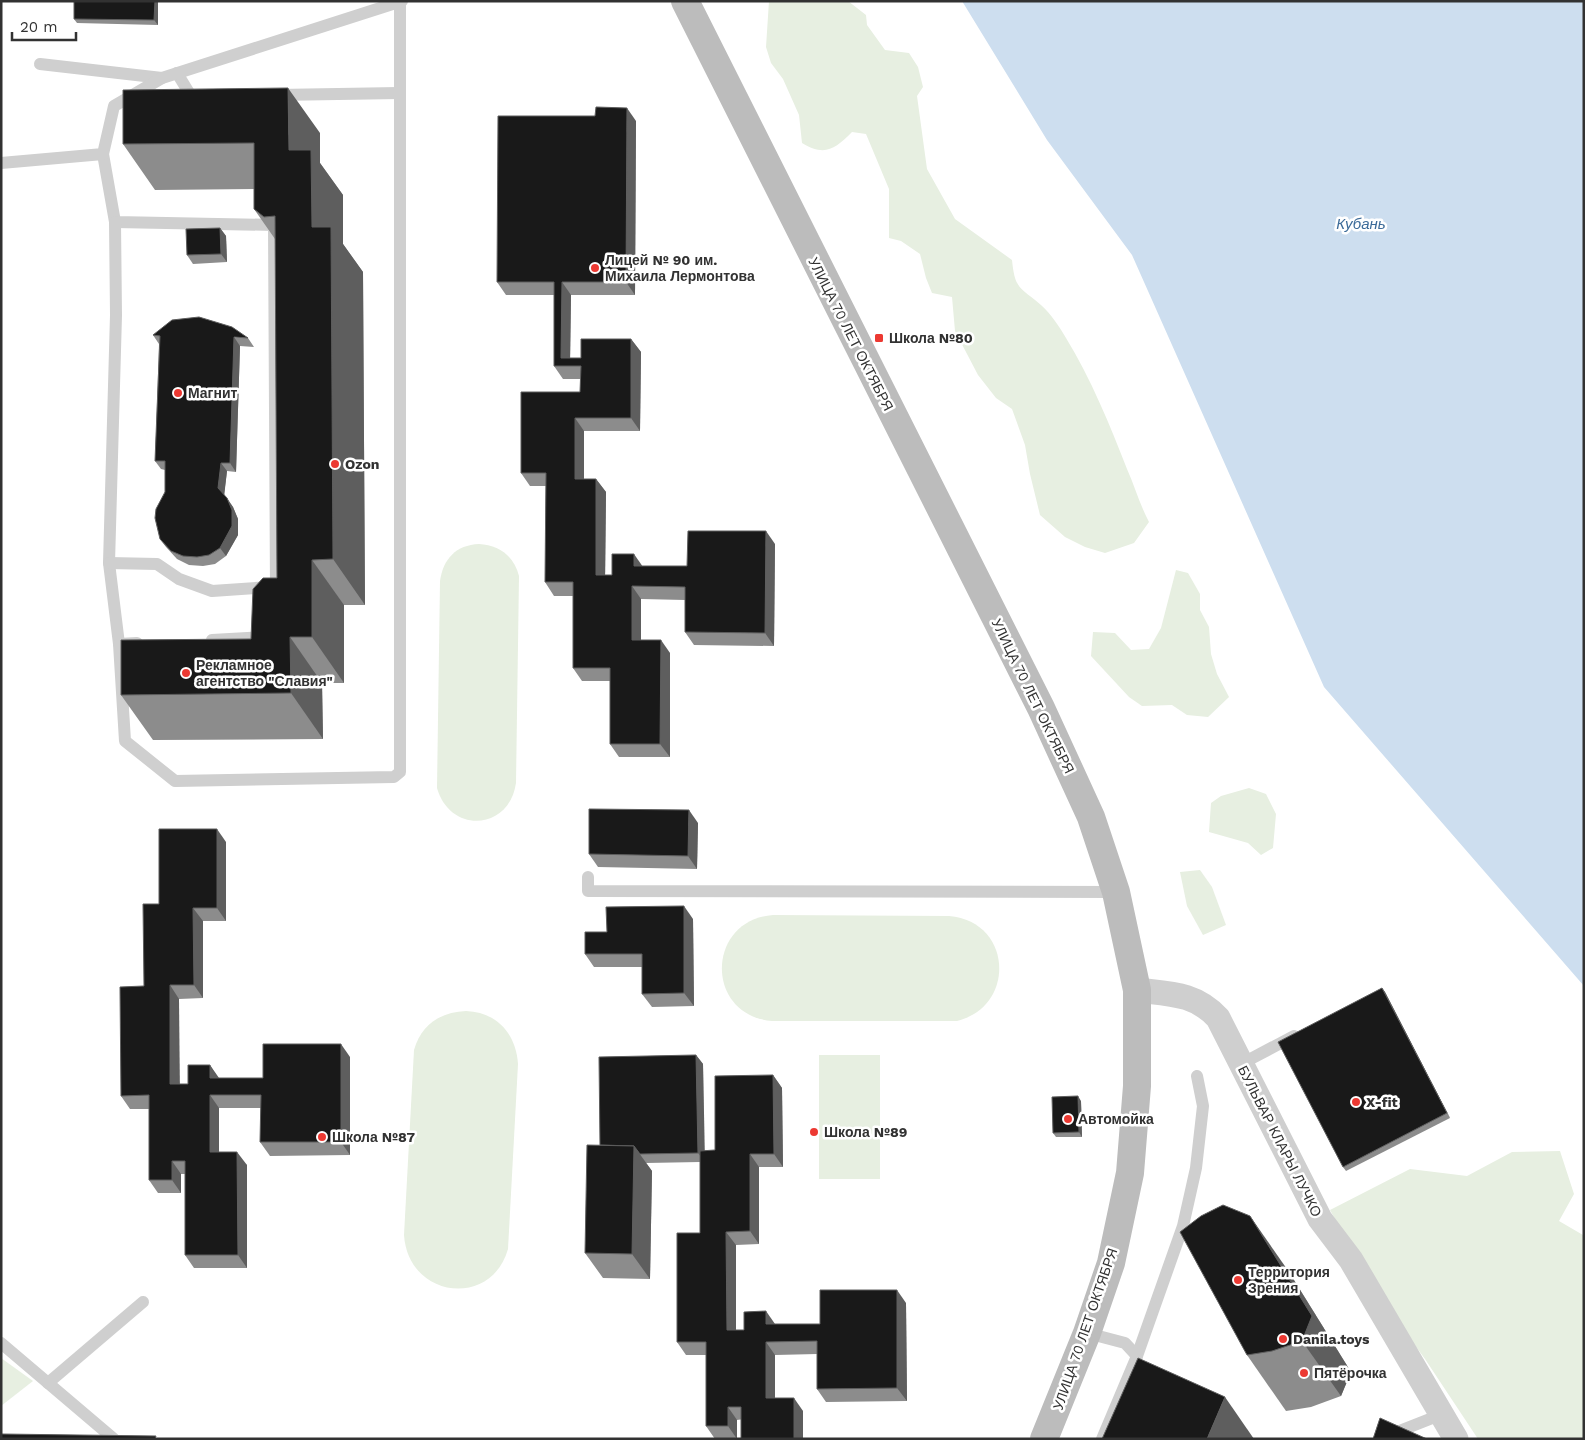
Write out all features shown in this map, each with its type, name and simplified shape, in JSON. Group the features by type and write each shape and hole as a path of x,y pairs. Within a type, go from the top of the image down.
{"main road":[{"name":"УЛИЦА 70 ЛЕТ ОКТЯБРЯ","path":"685,1 1041,708 1091,817 1116,892 1137,990 1137,1086 1130,1173 1111,1263 1087,1332 1044,1439"}],"street":[{"name":"БУЛЬВАР КЛАРЫ ЛУЧКО","path":"1137,990 1192,998 1206,1005 1218,1018 1320,1219 1351,1260 1456,1439"}],"lane":[{"path":"401,2 399,93 400,772 394,778 175,780 125,741 119,644 109,562 116,324 115,222 103,154 114,106 162,78 177,73 401,2"},
{"path":"40,64 162,78"},
{"path":"177,73 190,96 210,95"},
{"path":"260,95 399,93"},
{"path":"1,163 103,154"},
{"path":"115,222 274,225 276,607"},
{"path":"109,562 157,564 179,579 212,591 276,587"},
{"path":"198,640 277,637 277,627"},
{"path":"119,644 148,643"},
{"path":"588,877 588,891 1116,892"},
{"path":"1241,1064 1310,1028"},
{"path":"1102,1439 1137,1356 1183,1226 1196,1168 1203,1106 1197,1076"},
{"path":"48,1384 143,1302"},
{"path":"1087,1332 1125,1343 1137,1356"},
{"path":"1,1343 114,1439"},
{"path":"1379,1439 1440,1414"}],"shaded area":[{"path":"769,1 848,1 866,15 867,25 885,50 909,53 918,67 923,87 917,96 927,169 955,219 1012,260 1017,283 1023,291 1041,305 1051,316 1061,329 1075,354 1107,419 1149,522 1134,543 1105,553 1085,547 1065,537 1040,515 1025,445 1012,409 996,398 978,375 955,331 952,297 932,293 920,254 901,241 889,238 889,189 866,134 852,132 835,147 823,150 817,150 802,143 799,115 783,79 771,63 766,47"},
{"path":"479,544 499,549 505,553 517,569 519,576 516,783 511,799 503,810 491,818 479,821 466,819 454,813 444,803 437,788 440,581 444,566 457,550"},
{"path":"1176,570 1188,573 1200,594 1200,610 1209,627 1211,654 1217,674 1229,697 1208,717 1187,715 1172,705 1142,706 1129,697 1091,656 1093,632 1115,633 1131,650 1149,649 1161,628"},
{"path":"1249,788 1266,794 1276,814 1273,848 1261,855 1248,843 1209,832 1211,803 1221,796"},
{"path":"1200,870 1212,887 1226,925 1203,935 1187,906 1180,872"},
{"path":"773,915 949,916 970,921 985,932 995,947 999,965 997,983 990,999 976,1012 957,1021 772,1021 750,1015 734,1003 725,986 722,968 725,949 735,933 751,921"},
{"path":"466,1011 487,1015 503,1027 513,1043 518,1064 508,1249 499,1268 485,1281 469,1288 451,1288 434,1283 420,1272 409,1256 404,1235 414,1050 421,1034 433,1022 448,1014"},
{"path":"819,1055 880,1055 880,1179 819,1179"},
{"path":"1560,1151 1574,1194 1559,1221 1583,1235 1584,1439 1478,1439 1425,1359 1375,1291 1330,1210 1410,1169 1467,1176 1512,1152"},
{"path":"1,1358 33,1381 1,1406"}],"water":[{"name":"Кубань","path":"962,1 1584,1 1584,986 1324,687 1132,255 1047,140"}],"building":[{"path":"74,1 155,1 154,20 74,19"},
{"path":"288,88 289,150 311,150 312,227 331,227 333,559 312,560 312,637 290,637 291,693 121,695 121,640 251,639 253,589 263,578 277,578 275,216 264,217 254,209 254,143 123,144 123,90"},
{"path":"596,107 627,108 626,282 562,282 561,358 581,358 581,339 631,339 631,418 575,418 575,479 596,479 596,575 612,575 612,554 634,554 634,566 687,566 688,531 766,531 765,633 685,632 685,587 632,586 632,640 661,640 660,744 610,744 610,668 573,668 573,582 545,582 546,473 521,473 521,392 580,392 581,366 554,366 554,282 497,282 498,116 595,116"},
{"path":"220,228 221,254 187,255 186,229"},
{"path":"199,317 232,327 248,338 234,337 230,463 221,463 218,488 227,498 232,510 232,526 220,548 209,555 197,557 183,556 171,551 160,539 155,518 156,509 165,492 165,461 155,461 160,336 153,335 172,320"},
{"path":"589,809 689,810 688,856 589,854"},
{"path":"159,829 217,829 217,908 193,908 194,985 170,985 170,1084 188,1084 188,1065 210,1065 210,1078 263,1078 263,1044 341,1044 341,1142 260,1142 261,1095 210,1095 210,1152 237,1152 238,1255 185,1255 185,1161 172,1161 172,1180 149,1180 149,1095 121,1096 120,987 144,986 143,904 159,904"},
{"path":"684,906 684,993 642,994 642,954 585,954 585,932 607,932 606,907"},
{"path":"1382,988 1447,1113 1343,1167 1278,1042"},
{"path":"696,1055 698,1153 640,1154 634,1146 600,1145 599,1057"},
{"path":"773,1075 774,1154 750,1154 750,1231 726,1232 727,1330 744,1330 744,1312 766,1311 766,1324 820,1324 820,1290 897,1290 897,1388 817,1389 817,1341 766,1342 766,1398 794,1398 794,1439 741,1439 741,1407 728,1407 728,1426 706,1426 706,1342 677,1342 677,1233 700,1233 700,1151 715,1150 715,1076"},
{"name":"Автомойка","path":"1078,1096 1079,1132 1053,1133 1052,1097"},
{"path":"587,1145 634,1146 632,1254 585,1253"},
{"path":"1223,1205 1250,1216 1312,1316 1302,1341 1272,1351 1247,1355 1180,1232 1201,1216"},
{"path":"1138,1358 1225,1397 1207,1439 1102,1439"},
{"path":"1380,1418 1427,1439 1373,1439"},
{"path":"1,1434 156,1436 155,1439 1,1439"}],"place":[{"name":"Лицей № 90 им. Михаила Лермонтова","path":"595,268"},
{"name":"Школа №80","path":"879,338"},
{"name":"Магнит","path":"178,393"},
{"name":"Ozon","path":"335,464"},
{"name":"Рекламное агентство \"Славия\"","path":"186,673"},
{"name":"X-fit","path":"1356,1102"},
{"name":"Автомойка","path":"1068,1119"},
{"name":"Школа №89","path":"814,1132"},
{"name":"Школа №87","path":"322,1137"},
{"name":"Территория Зрения","path":"1238,1280"},
{"name":"Danila.toys","path":"1283,1339"},
{"name":"Пятёрочка","path":"1304,1373"}]}
